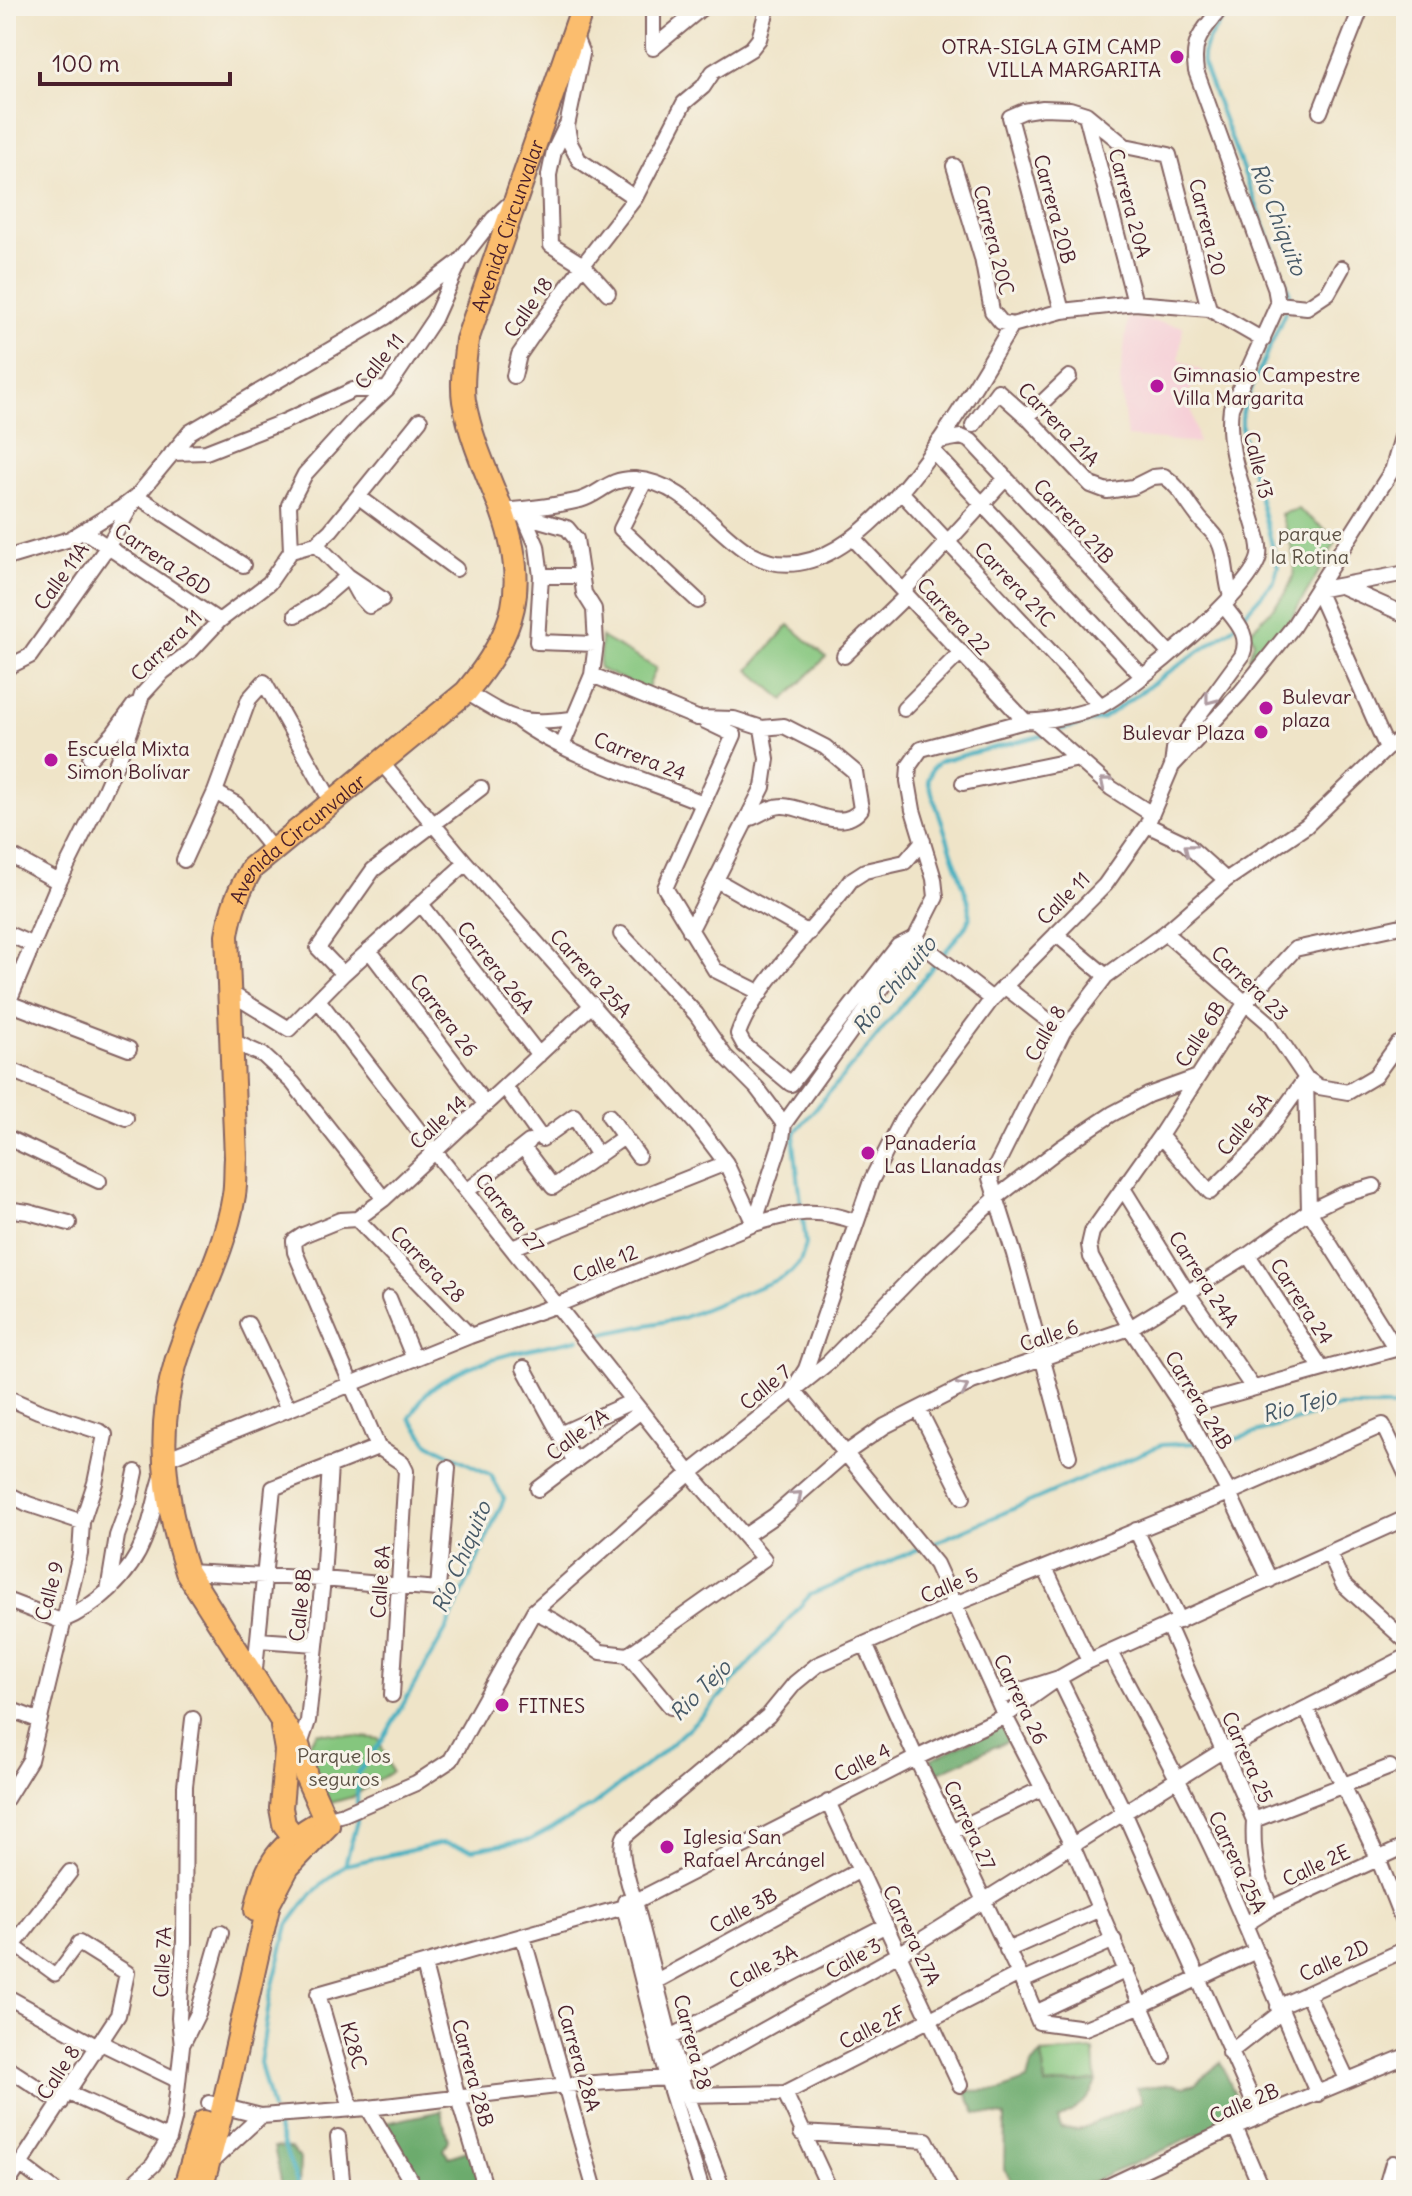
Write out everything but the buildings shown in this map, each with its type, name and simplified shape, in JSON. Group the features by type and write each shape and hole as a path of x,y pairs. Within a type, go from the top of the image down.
{"main road":[{"name":"Avenida Circunvalar","path":"332,1819 306,1776 299,1748 187,1572 177,1542 164,1464 167,1395 234,1195 236,1158 227,935 230,911 252,868 272,849 466,692 492,657 509,625 514,604 514,550 477,452 464,401 463,370 467,340 583,6"},
{"name":"Avenida Circunvalar","path":"281,1722 286,1750 281,1808 284,1824 298,1843"},
{"path":"201,2190 263,1879 281,1808"},
{"path":"263,1879 278,1854 332,1819"},
{"path":"184,2190 216,2105 269,1903 298,1843"}],"street":[{"path":"653,6 653,48 704,6"},
{"name":"Calle 18","path":"514,376 519,355 635,198 684,103 703,87 713,72 751,49 759,39 768,6"},
{"path":"1222,6 1200,36 1193,52 1196,71 1280,304 1303,308 1328,293 1342,268"},
{"path":"1320,112 1362,6"},
{"path":"574,34 582,54 567,126 554,151 549,175 551,245 583,265 608,293"},
{"name":"Carrera 20B","path":"1062,311 1010,117 1043,108 1070,109 1086,114"},
{"name":"Carrera 20","path":"1086,114 1125,146 1169,155 1209,309"},
{"name":"Carrera 20A","path":"1086,114 1135,303"},
{"path":"567,126 570,143 579,160 635,198"},
{"name":"Carrera 20C","path":"954,166 982,258 992,311 1007,324"},
{"name":"Calle 11","path":"291,551 289,505 305,474 387,389 434,319 460,261 493,219 516,198"},
{"path":"6,558 51,547 84,531 137,496 190,432 386,317 460,261"},
{"path":"501,511 583,499 608,483 633,479 667,487 707,515 751,554 789,565 813,561 853,538 880,516 936,446 1007,324 1062,311 1135,303 1209,309 1263,340"},
{"name":"Calle 13","path":"1101,706 1229,606 1252,573 1259,555 1256,531 1231,449 1230,417 1244,378 1280,304"},
{"path":"1027,417 1069,377"},
{"path":"172,453 206,452 353,390 387,389"},
{"name":"Carrera 21A","path":"973,425 998,391 1091,485 1107,491 1133,487 1153,477 1164,476 1175,483 1218,540 1229,606"},
{"path":"291,551 316,544 359,497 420,420"},
{"path":"1391,472 1406,423"},
{"name":"Carrera 21B","path":"936,446 961,437 971,441 1170,654"},
{"path":"936,446 981,504 1142,676"},
{"name":"Calle 11","path":"793,1389 806,1369 871,1181 902,1120 992,999 1105,885 1149,819 1172,766 1240,693 1292,628 1391,472 1406,459"},
{"path":"844,656 905,593 1006,478"},
{"path":"645,481 621,529 698,601"},
{"name":"Carrera 21C","path":"900,491 1101,706"},
{"path":"137,496 243,565"},
{"name":"Calle 11A","path":"6,668 30,656 108,546 137,496"},
{"path":"359,497 456,569"},
{"path":"501,511 567,528 576,539 584,593 594,609 596,644 592,675 562,746"},
{"path":"524,516 537,546 541,576 537,642 596,644"},
{"name":"Carrera 26D","path":"84,531 219,621"},
{"name":"Carrera 22","path":"853,538 961,652 1034,723 1149,819"},
{"path":"316,544 348,576 358,594 376,602"},
{"name":"Carrera 11","path":"7,1004 59,882 104,792 142,695 219,621 269,583 291,551"},
{"path":"1387,748 1317,590 1406,573"},
{"path":"296,615 319,601 348,576"},
{"path":"541,576 580,576"},
{"path":"1341,586 1406,615"},
{"path":"1172,766 1174,749 1247,646 1244,633 1229,606"},
{"path":"904,709 961,652"},
{"path":"592,675 734,735 665,888 715,970 761,993"},
{"path":"184,860 215,792 249,699 264,682 331,801"},
{"name":"Carrera 24","path":"466,692 562,746 703,803"},
{"path":"90,758 113,734 142,695"},
{"path":"754,1224 784,1124 908,952 936,897 908,781 913,758 921,749 1101,706"},
{"path":"697,718 734,719 762,728 784,726 825,747 855,772 859,813 822,819 797,807 780,806 747,819"},
{"path":"519,721 571,719"},
{"path":"690,931 763,787 767,771 762,728"},
{"name":"Calle 8","path":"997,1197 990,1178 1063,1032 1106,976 1165,933 1226,880 1306,826 1387,748 1406,736"},
{"path":"963,783 1079,759"},
{"name":"Carrera 25A","path":"380,761 698,1126 726,1163 754,1224"},
{"path":"343,974 318,948 373,870 481,788"},
{"path":"215,792 236,804 272,849"},
{"path":"1149,819 1185,843 1226,880"},
{"path":"914,938 898,946 791,1084 744,1045 738,1034 743,1019 851,880 865,871 905,862 923,841"},
{"path":"6,853 59,882"},
{"path":"905,862 934,879"},
{"path":"229,992 289,1029 343,974 466,863"},
{"path":"716,880 809,933"},
{"name":"Carrera 26A","path":"421,904 539,1055"},
{"name":"Calle 6B","path":"1089,1245 1092,1232 1124,1190 1246,1002 1295,949 1406,925"},
{"name":"Carrera 23","path":"1165,933 1268,1022 1306,1078"},
{"path":"6,934 33,945"},
{"path":"621,934 696,1014 725,1056 757,1088 784,1124"},
{"path":"1056,934 1106,976"},
{"path":"914,938 992,999"},
{"name":"Carrera 26","path":"369,950 486,1105"},
{"path":"1004,986 1063,1032"},
{"name":"Carrera 27","path":"319,1001 578,1333 690,1473 764,1559 628,1655"},
{"path":"7,1004 129,1049"},
{"name":"Calle 14","path":"352,1385 295,1252 294,1241 340,1220 357,1219 384,1199 593,1004"},
{"path":"232,1041 263,1055 293,1083 384,1199"},
{"path":"1306,1078 1319,1087 1348,1092 1375,1076 1398,1044 1406,1049"},
{"path":"6,1068 126,1118"},
{"name":"Calle 7","path":"332,1819 416,1783 451,1760 534,1611 690,1473 829,1362 918,1271 997,1197 1062,1147 1112,1114 1148,1095 1195,1078"},
{"path":"1183,1408 1401,1347 1309,1211 1306,1078"},
{"name":"Calle 5A","path":"1160,1136 1210,1192 1256,1148 1306,1078"},
{"path":"505,1087 542,1139 574,1116 598,1156"},
{"path":"609,1116 638,1156"},
{"path":"467,1191 539,1134"},
{"path":"6,1137 99,1181"},
{"path":"523,1147 553,1187 624,1137"},
{"path":"512,1248 726,1163"},
{"name":"Calle 6","path":"746,1535 774,1516 846,1453 885,1426 972,1382 1130,1328 1248,1255 1309,1211 1342,1195 1374,1186"},
{"name":"Carrera 24A","path":"1124,1190 1187,1292 1253,1388"},
{"path":"997,1197 1069,1456"},
{"path":"6,1209 69,1223"},
{"name":"Calle 12","path":"164,1464 288,1409 470,1336 557,1305 754,1224 785,1214 821,1212 856,1222"},
{"name":"Carrera 28","path":"357,1219 470,1336"},
{"name":"Carrera 24B","path":"1089,1245 1091,1257 1130,1328 1193,1426 1270,1580"},
{"name":"Carrera 24","path":"1248,1255 1322,1369"},
{"path":"389,1298 414,1359"},
{"path":"248,1324 288,1409"},
{"path":"524,1368 575,1462"},
{"path":"254,1680 273,1488 378,1447 352,1385"},
{"name":"Carrera 26","path":"793,1389 936,1564 1005,1716 1072,1845 1163,2057"},
{"name":"Calle 9","path":"6,1397 105,1435 95,1483 82,1522 80,1554 61,1621 30,1760 6,1799"},
{"path":"560,1434 637,1406"},
{"name":"Calle 7A","path":"538,1489 575,1462 637,1406"},
{"path":"919,1410 963,1497"},
{"name":"Calle 5","path":"630,1904 621,1845 625,1836 768,1716 795,1683 817,1665 955,1604 1229,1493 1383,1425 1406,1474"},
{"name":"Calle 8A","path":"378,1447 402,1463 406,1471 392,1695"},
{"path":"6,1600 61,1621 84,1610 108,1591 136,1559 146,1536 164,1464"},
{"name":"Calle 8B","path":"299,1748 308,1721 323,1579 330,1465"},
{"path":"187,1572 438,1589 448,1468"},
{"path":"108,1591 117,1536 136,1472"},
{"path":"6,1493 28,1504 82,1522"},
{"name":"Calle 4","path":"318,1994 630,1904 828,1802 1005,1716 1089,1661 1406,1518"},
{"name":"Carrera 25","path":"1136,1530 1222,1751 1254,1820 1255,1867 1271,1908"},
{"path":"1329,1553 1343,1584 1406,1641"},
{"path":"1045,1568 1089,1661"},
{"path":"534,1611 601,1652 628,1655 671,1707"},
{"path":"258,1640 316,1644"},
{"name":"Carrera 27","path":"865,1644 1037,2018"},
{"name":"Carrera 25A","path":"1110,1652 1177,1778 1246,1924 1279,2010 1318,2094"},
{"name":"Calle 3","path":"216,2105 264,2116 368,2108 566,2085 674,2078 899,1954 1222,1751 1406,1657"},
{"path":"997,1698 1059,1678 1124,1812 1260,2117"},
{"path":"6,1708 38,1720"},
{"path":"1306,1708 1378,1858 1406,1929"},
{"name":"Calle 7A","path":"126,2190 153,2165 169,2139 174,2119 182,2046 179,2018 184,1942 185,1786 193,1719"},
{"path":"6,1785 30,1760"},
{"path":"1254,1820 1390,1767"},
{"path":"951,1832 1043,1788"},
{"name":"Carrera 27A","path":"828,1802 960,2085"},
{"name":"Calle 2E","path":"1246,1924 1271,1908 1406,1846"},
{"name":"Calle 3B","path":"650,1984 860,1870"},
{"path":"70,1872 9,1946 55,1975 79,1943"},
{"name":"Carrera 28","path":"630,1904 702,2190"},
{"path":"1007,1950 1100,1909"},
{"name":"Calle 3A","path":"664,2040 886,1925"},
{"path":"182,2046 198,2013 221,1933"},
{"name":"Carrera 28A","path":"523,1937 595,2190"},
{"name":"Calle 2F","path":"785,2093 1020,1978 1114,1940"},
{"name":"Calle 8","path":"11,2174 118,2015 127,1973 79,1943"},
{"name":"Calle 2D","path":"1229,2053 1279,2010 1406,1949"},
{"path":"1037,2018 1085,2028 1142,2005 1256,1951"},
{"name":"Carrera 28B","path":"424,1965 458,2098 486,2190"},
{"path":"1037,2018 1127,1970"},
{"name":"K28C","path":"318,1994 351,2108"},
{"path":"1307,1994 1347,2079"},
{"path":"6,1996 100,2045 177,2080"},
{"name":"Calle 2B","path":"1100,2190 1235,2127 1406,2056"},
{"path":"6,2067 64,2098 169,2139"},
{"name":"Carrera 28","path":"674,2078 686,2095 723,2190"},
{"path":"686,2095 785,2093 830,2190"},
{"path":"368,2108 416,2190"},
{"path":"208,2165 264,2116"},
{"path":"1235,2127 1262,2190"},
{"path":"801,2133 926,2140 951,2190"},
{"path":"338,2137 343,2190"},
{"path":"1385,2190 1393,2163"},
{"path":"11,2174 54,2190"},
{"path":"1126,2179 1139,2190"}],"shaded area":[{"name":"Gimnasio Campestre Villa Margarita","path":"1128,317 1183,326 1179,360 1206,373 1188,392 1198,443 1127,437 1120,380"}],"green space":[{"name":"parque la Rotina","path":"1298,509 1338,539 1291,619 1253,662 1249,657 1254,641 1250,632 1281,599 1293,576 1293,553 1281,514"},
{"path":"789,625 826,657 784,700 749,670"},
{"path":"601,637 656,668 647,690 599,669"},
{"path":"1004,1725 1012,1739 937,1773 931,1759"},
{"name":"Parque los seguros","path":"318,1732 379,1739 391,1772 352,1797 327,1804 314,1774 310,1742"},
{"path":"1094,2050 1096,2081 1045,2086 1042,2054"},
{"path":"1042,2054 1045,2086 1096,2081 1082,2104 1058,2119 1061,2128 1078,2130 1142,2102 1137,2088 1195,2084 1221,2062 1241,2119 1190,2138 1075,2190 1019,2190 1004,2170 1005,2116 976,2113 965,2091 1001,2090 1027,2080 1031,2064"},
{"path":"441,2111 448,2140 443,2150 449,2157 470,2150 482,2190 424,2190 386,2123"},
{"path":"274,2147 291,2148 300,2158 299,2190 283,2190"}],"waterway":[{"name":"Río Chiquito","path":"1234,6 1208,40 1203,64 1290,294 1288,302"},
{"name":"Río Chiquito","path":"1052,732 1102,719 1231,629 1274,581 1278,567 1242,433 1242,410 1286,310"},
{"name":"Río Chiquito","path":"588,1337 682,1318 779,1279 800,1262 806,1244 794,1143 796,1131 858,1059 966,926 970,917 969,903 928,781 932,769 940,761 1044,735"},
{"name":"Río Chiquito","path":"357,1803 358,1773 382,1741 447,1628 504,1499 491,1475 429,1444 410,1418 428,1392 459,1371 499,1357 579,1339"},
{"name":"Rio Tejo","path":"1206,1442 1230,1441 1339,1407 1406,1407"},
{"name":"Rio Tejo","path":"927,1546 1161,1445 1197,1443"},
{"name":"Rio Tejo","path":"272,2110 260,2063 270,1997 288,1925 312,1893 345,1865 443,1843 472,1849 530,1840 591,1807 659,1755 708,1710 810,1595 919,1549"},
{"name":"Río Chiquito","path":"345,1865 357,1811"},
{"name":"Rio Tejo","path":"274,2118 300,2190"}],"place":[{"name":"OTRA-SIGLA GIM CAMP VILLA MARGARITA","path":"1177,57"},
{"name":"Gimnasio Campestre Villa Margarita","path":"1157,386"},
{"name":"Bulevar plaza","path":"1266,708"},
{"name":"Bulevar Plaza","path":"1261,732"},
{"name":"Escuela Mixta Simon Bolívar","path":"51,760"},
{"name":"Panadería Las Llanadas","path":"868,1153"},
{"name":"FITNES","path":"502,1705"},
{"name":"Iglesia San Rafael Arcángel","path":"667,1847"}]}
